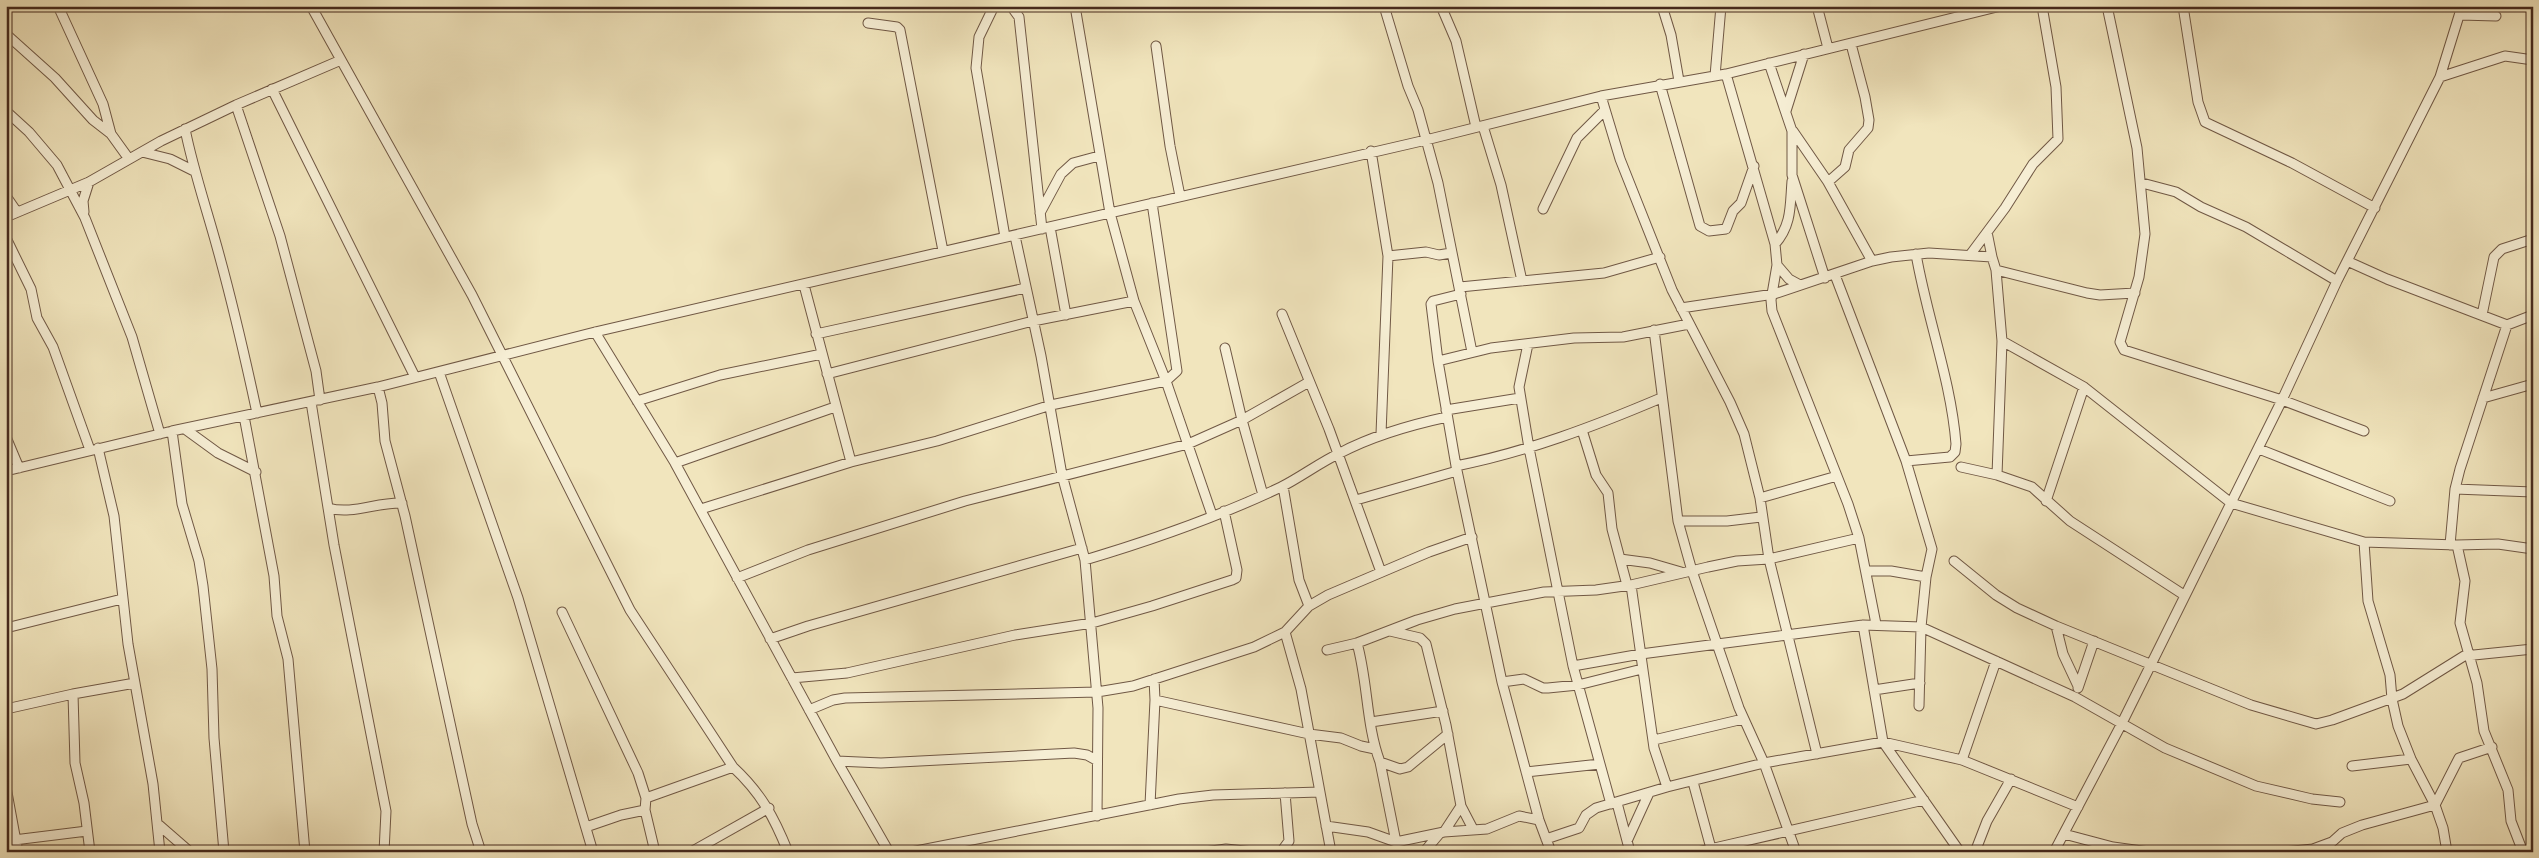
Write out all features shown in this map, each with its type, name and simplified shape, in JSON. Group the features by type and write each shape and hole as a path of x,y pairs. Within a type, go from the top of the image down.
{"street":[{"path":"58,6 103,104 112,134 129,159"},
{"path":"311,6 472,294 501,356 630,610 733,767 750,783 769,808 788,852"},
{"path":"994,6 978,37 976,68 1005,237"},
{"path":"1011,6 1019,18 1040,213 1046,228 1066,315"},
{"path":"1075,6 1110,213 1134,301 1166,382 1212,515"},
{"path":"1384,6 1438,183 1472,352"},
{"path":"1441,6 1456,41 1479,126 1501,185 1522,281"},
{"path":"1662,6 1671,35 1679,81"},
{"path":"1715,76 1721,6"},
{"path":"1817,6 1828,48"},
{"path":"6,471 172,431 378,387 595,332 1015,236 1371,151 1426,140 1601,96 1660,84 1726,74 2001,6"},
{"path":"1970,254 2033,164 2058,140 2056,87 2042,6"},
{"path":"2106,6 2137,148 2142,183 2145,234 2143,256 2135,293 2120,342 2124,350 2282,400 2364,430"},
{"path":"2184,6 2198,102 2205,122 2292,163 2375,208"},
{"path":"2054,852 2121,724 2259,448 2337,281 2440,77 2461,11 2496,16"},
{"path":"868,22 897,27 900,30 944,251"},
{"path":"6,34 54,78 93,120 112,134"},
{"path":"1828,182 1845,167 1849,150 1865,133 1869,120 1850,44"},
{"path":"1156,46 1170,146 1180,196"},
{"path":"1786,111 1804,54"},
{"path":"2440,77 2505,56 2533,60"},
{"path":"6,218 89,182 185,129 341,60"},
{"path":"1770,63 1792,131 1792,175 1788,224 1784,234 1775,244"},
{"path":"1726,74 1775,244 1777,265 1771,305 1775,321 1810,405 1859,538 1876,624"},
{"path":"1660,84 1700,226 1709,231 1726,229 1733,211 1742,203 1754,166"},
{"path":"272,89 416,377"},
{"path":"1601,96 1620,159 1681,308 1708,357 1741,426 1760,498 1761,518 1769,559 1818,754"},
{"path":"236,105 280,236 316,371 320,400"},
{"path":"1543,209 1577,138 1605,110"},
{"path":"6,111 50,155 63,174 85,218 132,337 160,434"},
{"path":"185,129 194,170 220,257 257,413"},
{"path":"1792,131 1828,182 1872,261"},
{"path":"1371,151 1388,256 1381,434"},
{"path":"142,152 170,159 194,170"},
{"path":"1040,213 1061,174 1073,163 1099,156"},
{"path":"1792,175 1830,276 1906,461 1932,549 1926,577 1921,627 1919,706"},
{"path":"85,218 83,201 89,182"},
{"path":"2142,183 2176,192 2202,207 2246,227 2337,281"},
{"path":"6,196 18,212"},
{"path":"701,509 851,462 937,440 1051,405 1166,382 1177,371 1152,203"},
{"path":"1986,232 1996,270 2002,341 1997,475"},
{"path":"1015,236 1051,405 1062,475 1086,560 1092,623 1093,664 1097,692 1097,816"},
{"path":"6,238 31,289 37,318 53,347 94,449 114,516 122,599 159,825 160,852"},
{"path":"2482,315 2494,257 2502,249 2533,238"},
{"path":"1388,256 1426,252 1439,255 1451,253"},
{"path":"1681,308 1774,294 1872,261 1916,254 1970,254 1992,257"},
{"path":"1906,461 1950,457 1955,452 1956,444 1949,394 1924,296 1916,254"},
{"path":"1551,852 1539,820 1502,682 1457,468 1438,361 1431,304 1433,301 1460,291 1522,281 1604,273 1660,257"},
{"path":"2347,261 2387,279 2507,325 2533,315"},
{"path":"1777,265 1789,279 1800,285"},
{"path":"1996,270 2087,294 2135,293"},
{"path":"804,285 851,462"},
{"path":"816,334 1026,288"},
{"path":"827,374 1033,321 1134,301"},
{"path":"1282,314 1338,453 1381,572"},
{"path":"1438,361 1472,352 1574,338 1623,337 1689,324"},
{"path":"2507,325 2455,489 2453,545 2464,581 2460,623 2470,654 2480,698 2484,731 2508,790 2511,821 2523,852"},
{"path":"1654,330 1661,398 1687,572 1717,645 1743,719 1764,763 1796,852"},
{"path":"595,332 675,463 736,578 889,852"},
{"path":"2002,341 2084,387 2231,503 2364,542 2453,545 2498,544 2533,549"},
{"path":"1528,344 1519,380 1520,398 1529,448 1573,666 1600,764 1628,839 1630,852"},
{"path":"1225,348 1242,420 1263,495"},
{"path":"637,401 720,375 822,354"},
{"path":"439,372 518,598 593,852"},
{"path":"736,578 808,550 965,501 1188,444 1242,420 1309,382"},
{"path":"2483,398 2533,384"},
{"path":"378,387 383,411 385,441 402,503 472,824 481,852"},
{"path":"2046,501 2084,387"},
{"path":"1086,560 1149,540 1263,495 1283,486 1338,453 1381,434 1447,414 1520,398"},
{"path":"1356,500 1457,468 1529,448 1622,416 1661,398"},
{"path":"310,402 328,508 386,811 384,852"},
{"path":"675,463 835,407"},
{"path":"244,416 276,583 277,616 288,659 305,852"},
{"path":"185,429 218,453 256,472"},
{"path":"1582,430 1596,475 1608,493 1612,529 1629,585 1658,764 1668,787"},
{"path":"172,431 182,504 199,561 203,586 212,669 214,738 224,852"},
{"path":"6,437 18,468"},
{"path":"2259,448 2390,502"},
{"path":"1962,467 2026,484 2070,521 2116,553 2184,595"},
{"path":"1760,498 1837,476"},
{"path":"1283,486 1299,580 1309,606"},
{"path":"2455,489 2533,492"},
{"path":"328,508 347,512 379,503 402,503"},
{"path":"792,678 855,671 1015,635 1092,623 1152,606 1236,578 1237,570 1224,511"},
{"path":"1678,521 1727,521 1761,518"},
{"path":"809,710 833,700 845,698 1097,692 1124,688 1241,652 1285,632 1309,606 1328,595 1381,572 1472,537"},
{"path":"1327,650 1357,643 1435,614 1486,603 1559,592 1629,585 1737,561 1769,559 1859,538"},
{"path":"2364,542 2368,601 2390,675 2392,700 2398,726 2411,759 2435,804 2443,828 2447,852"},
{"path":"770,639 808,626 1082,548"},
{"path":"1620,559 1650,563 1687,572"},
{"path":"1954,561 1996,595 2017,608 2056,626 2251,705 2316,724 2392,700 2421,684 2460,658 2470,654 2496,654 2533,649"},
{"path":"1867,571 1891,571 1926,577"},
{"path":"6,628 122,599"},
{"path":"562,612 638,773 646,798 645,810 655,852"},
{"path":"1573,666 1641,654 1863,625 1921,627 2075,697 2165,748 2256,786 2312,799 2340,802"},
{"path":"1863,625 1883,742 1960,852"},
{"path":"2056,626 2063,654 2078,686"},
{"path":"1390,631 1424,640 1428,649 1448,734 1461,806 1473,829"},
{"path":"1285,632 1301,689 1331,852"},
{"path":"2075,697 2094,641"},
{"path":"1357,643 1375,749 1380,762 1398,852"},
{"path":"1962,760 1996,661"},
{"path":"1502,682 1524,679 1543,688 1578,685 1642,669"},
{"path":"1150,805 1155,700 1154,679"},
{"path":"6,709 135,683"},
{"path":"1874,690 1920,683"},
{"path":"74,694 75,763 90,852"},
{"path":"1155,700 1309,734 1341,738 1375,749"},
{"path":"1371,722 1443,711"},
{"path":"1654,740 1743,719"},
{"path":"1380,762 1400,769 1408,767 1448,734"},
{"path":"1546,839 1579,828 1588,813 1668,787 1764,763 1883,742 1962,760 2078,807"},
{"path":"2283,852 2313,849 2332,842 2342,833 2362,825 2435,804 2459,758 2492,748"},
{"path":"837,761 881,763 1074,753 1087,755 1096,760"},
{"path":"2352,766 2411,759"},
{"path":"1526,772 1600,764"},
{"path":"646,798 733,767"},
{"path":"1975,852 1987,821 2011,779"},
{"path":"1693,782 1711,849"},
{"path":"6,787 17,838 18,852"},
{"path":"911,852 1207,795 1320,792"},
{"path":"1281,852 1289,841 1286,793"},
{"path":"1628,839 1649,793"},
{"path":"1697,852 1924,800"},
{"path":"1424,852 1461,806"},
{"path":"691,852 769,808"},
{"path":"586,826 621,814 645,810"},
{"path":"1326,826 1368,832 1396,842 1442,832 1493,828 1519,816 1539,820"},
{"path":"159,825 190,852"},
{"path":"6,841 17,838 87,831"},
{"path":"2064,834 2113,847 2149,852"},
{"path":"1206,852 1226,849 1253,852"}]}
